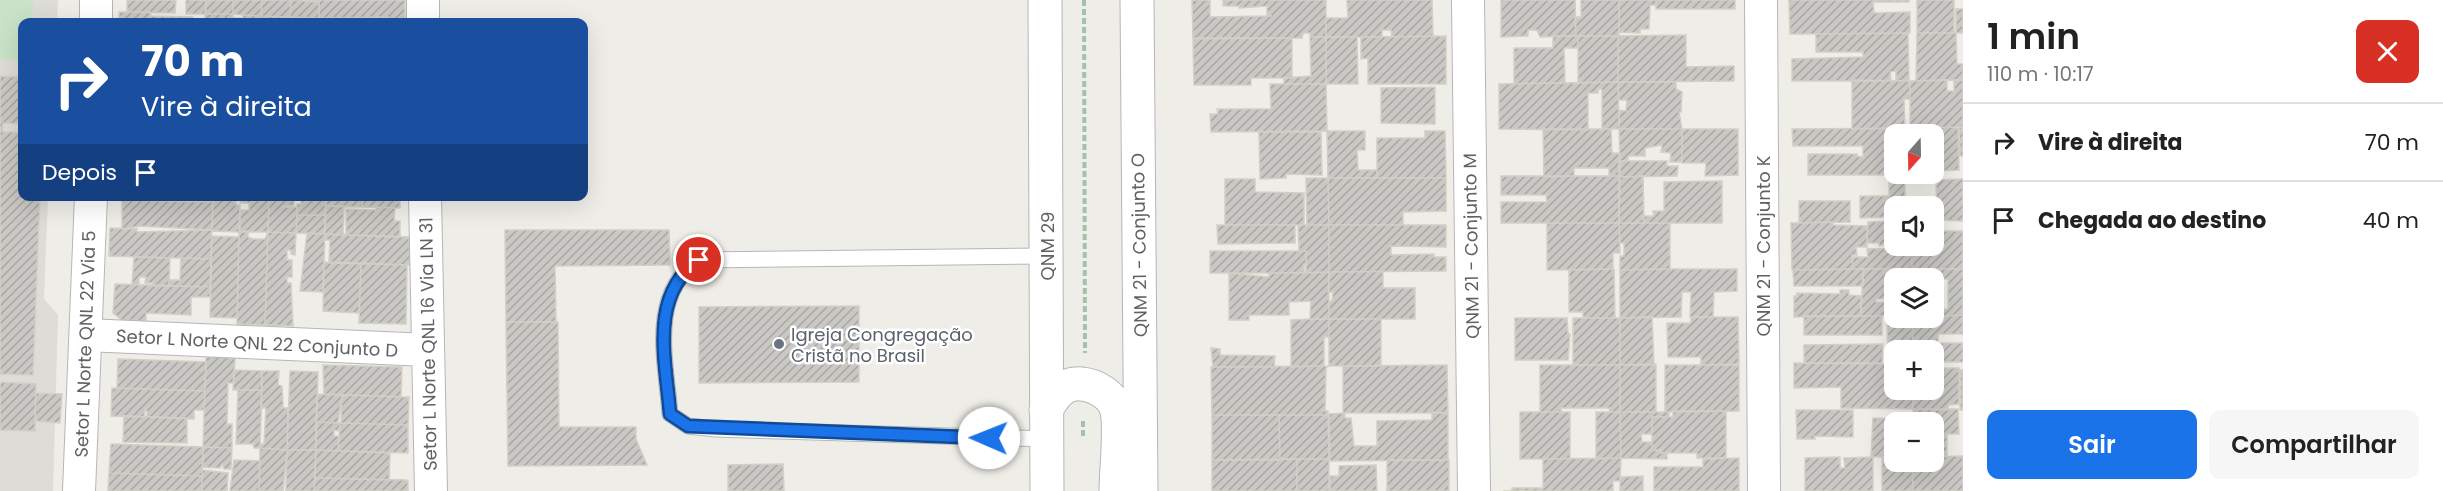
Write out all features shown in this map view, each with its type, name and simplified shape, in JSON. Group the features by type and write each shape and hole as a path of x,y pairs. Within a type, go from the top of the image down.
{"main road":[{"name":"QNM 29","path":"1045,0 1047,491"},
{"name":"QNM 21 - Conjunto O","path":"1137,0 1141,491"},
{"path":"1046,425 1063,388 1082,384 1107,394 1117,410 1116,491"}],"street":[{"path":"96,0 96,18"},
{"path":"423,0 423,18"},
{"name":"QNM 21 - Conjunto M","path":"1468,0 1474,491"},
{"name":"QNM 21 - Conjunto K","path":"1761,0 1764,491"},
{"name":"Setor L Norte QNL 22 Via 5","path":"79,491 91,201"},
{"name":"Setor L Norte QNL 16 Via LN 31","path":"425,201 431,491"},
{"name":"Setor L Norte QNL 22 Conjunto D","path":"86,335 428,350"}],"lane":[{"path":"1046,425 728,429 688,426 670,414 663,320 670,291 682,271 699,260 1047,256"}],"path":[{"path":"1084,0 1085,345 1082,384 1084,447"}],"shaded area":[{"path":"0,0 58,0 57,18 18,18 18,201 48,201 44,299 58,315 53,491 0,491"}],"green space":[{"path":"0,0 33,0 32,18 18,18 18,60 0,59"}],"building":[{"path":"127,0 176,0 175,13 127,12"},
{"path":"186,0 206,0 206,14 186,14"},
{"path":"206,0 233,0 233,14 205,14"},
{"path":"233,0 262,0 261,16 233,14"},
{"path":"262,0 291,0 290,17 261,16"},
{"path":"291,0 319,0 303,1 319,2 319,18 290,17"},
{"path":"319,0 405,0 405,18 319,18"},
{"path":"1192,0 1210,0 1210,17 1272,16 1267,15 1267,6 1239,8 1239,6 1223,6 1223,0 1326,0 1326,37 1310,37 1310,33 1303,33 1302,38 1193,39"},
{"path":"1347,0 1432,0 1433,36 1392,37 1391,30 1382,30 1382,37 1326,37 1326,18 1348,18"},
{"path":"1501,0 1575,0 1576,36 1540,37 1537,30 1528,30 1528,36 1501,37"},
{"path":"1581,0 1619,0 1619,36 1576,36 1575,17 1581,17"},
{"path":"1619,0 1656,0 1656,5 1650,5 1649,29 1640,29 1640,33 1619,32"},
{"path":"1656,0 1735,0 1735,9 1656,9"},
{"path":"1789,0 1909,0 1909,2 1873,2 1874,13 1910,12 1910,33 1790,34"},
{"path":"1917,0 1954,0 1954,33 1917,33"},
{"path":"1956,9 1963,9 1963,33 1956,33"},
{"path":"119,12 150,12 151,16 193,17 193,18 119,18"},
{"path":"205,14 233,14 233,18 205,18"},
{"path":"243,15 261,16 261,18 243,18"},
{"path":"261,16 290,17 290,18 261,18"},
{"path":"1908,33 1909,80 1896,81 1896,71 1890,72 1891,81 1792,81 1792,59 1863,57 1863,52 1816,52 1816,34"},
{"path":"1917,33 1956,33 1957,64 1963,64 1963,80 1916,81"},
{"path":"1686,35 1686,67 1734,66 1734,81 1618,82 1618,36"},
{"path":"1446,36 1446,84 1368,84 1368,58 1361,59 1361,37"},
{"path":"1553,36 1578,36 1578,48 1564,48 1565,83 1514,84 1514,48 1553,48"},
{"path":"1578,36 1618,36 1618,82 1578,83"},
{"path":"1310,37 1326,37 1326,84 1284,84 1284,78 1311,76"},
{"path":"1326,37 1357,37 1358,84 1326,84"},
{"path":"1292,38 1292,78 1251,78 1251,85 1194,85 1193,39"},
{"path":"0,76 18,77 18,124 3,123 3,132 18,132 18,201 40,201 33,375 0,374"},
{"path":"1852,80 1910,81 1910,99 1904,99 1905,124 1884,124 1884,128 1852,129"},
{"path":"1947,80 1947,91 1954,91 1954,80 1963,80 1963,127 1944,127 1944,124 1910,124 1910,81"},
{"path":"1618,82 1619,129 1602,129 1602,89 1598,89 1598,93 1588,93 1588,130 1499,129 1499,84"},
{"path":"1618,82 1676,82 1676,89 1682,92 1681,112 1679,112 1682,129 1619,129 1619,110 1626,111 1627,100 1619,100"},
{"path":"1270,84 1326,84 1327,131 1211,132 1210,114 1218,114 1217,109 1271,109"},
{"path":"1435,87 1435,124 1381,123 1381,88"},
{"path":"1944,127 1958,127 1959,170 1944,171"},
{"path":"1959,127 1963,127 1963,156 1960,156"},
{"path":"1884,128 1884,175 1808,175 1808,154 1857,154 1863,157 1863,146 1793,146 1792,129"},
{"path":"1543,129 1611,129 1612,153 1619,153 1619,176 1609,176 1609,168 1574,168 1574,176 1544,177"},
{"path":"1619,129 1682,129 1682,162 1670,162 1671,153 1661,152 1662,145 1645,148 1645,156 1628,156 1628,161 1620,161"},
{"path":"1682,129 1738,129 1738,175 1705,176 1706,163 1682,163"},
{"path":"1327,131 1365,131 1365,150 1357,150 1358,170 1377,170 1377,178 1328,178"},
{"path":"1425,131 1445,131 1446,178 1377,178 1377,138 1425,138"},
{"path":"1259,132 1321,132 1322,175 1286,174 1286,178 1260,179"},
{"path":"1620,161 1667,161 1667,166 1678,166 1677,176 1620,177"},
{"path":"1501,176 1619,176 1619,223 1501,223 1501,202 1547,202 1546,195 1501,195"},
{"path":"1643,176 1644,223 1619,223 1620,177"},
{"path":"1306,178 1328,178 1329,225 1307,225"},
{"path":"1328,178 1446,178 1446,211 1403,212 1403,225 1329,225"},
{"path":"1225,179 1255,179 1255,192 1304,193 1304,225 1225,225"},
{"path":"1963,179 1963,221 1944,220 1944,196 1936,196 1936,184 1944,184 1944,180"},
{"path":"1722,181 1722,223 1644,223 1643,216 1654,216 1653,211 1664,211 1664,182"},
{"path":"1889,184 1905,184 1905,196 1889,196"},
{"path":"1860,196 1884,196 1884,217 1860,218"},
{"path":"122,201 213,202 212,230 141,226 122,229"},
{"path":"213,201 236,201 236,205 240,205 239,232 212,231"},
{"path":"240,201 269,201 268,232 240,232 240,210 249,210 249,203 240,203"},
{"path":"269,201 294,201 294,205 282,207 297,207 296,233 268,232"},
{"path":"301,201 326,201 325,215 297,215 297,204 301,204"},
{"path":"326,201 363,201 362,207 326,206"},
{"path":"363,201 400,201 400,208 362,207"},
{"path":"1799,201 1850,201 1850,222 1799,223"},
{"path":"326,206 344,206 343,235 325,234"},
{"path":"376,207 395,208 394,221 400,221 400,237 346,235 346,209 376,210"},
{"path":"297,215 325,215 325,234 296,233"},
{"path":"1884,221 1884,245 1867,243 1868,222"},
{"path":"1833,222 1833,225 1867,226 1867,247 1856,247 1857,255 1852,255 1853,269 1792,270 1791,223"},
{"path":"1547,223 1619,223 1620,253 1613,253 1613,269 1547,270"},
{"path":"1619,223 1670,223 1670,269 1620,270 1620,256 1624,256 1624,243 1620,243"},
{"path":"1217,225 1295,225 1295,243 1218,244"},
{"path":"1298,225 1329,225 1329,272 1306,273 1306,251 1299,251"},
{"path":"1329,225 1446,225 1446,247 1391,246 1391,255 1434,254 1434,257 1446,257 1446,271 1329,272"},
{"path":"110,228 137,229 137,232 212,230 211,259 109,256"},
{"path":"505,230 669,230 670,265 555,266 556,322 506,322"},
{"path":"248,231 248,237 253,239 265,239 268,232 265,325 237,324 239,232"},
{"path":"1944,231 1963,231 1963,269 1912,268 1912,256 1944,256"},
{"path":"268,232 296,233 295,255 291,254 291,250 287,250 287,260 292,260 292,277 287,277 287,283 291,283 293,326 265,325"},
{"path":"307,233 325,234 323,292 300,291"},
{"path":"325,234 409,237 410,265 329,263 330,240 325,240"},
{"path":"212,236 239,237 237,318 210,317"},
{"path":"1867,249 1884,249 1884,256 1912,256 1912,268 1853,269 1852,257 1868,257"},
{"path":"1210,251 1306,251 1306,264 1304,264 1304,273 1210,273"},
{"path":"134,257 170,258 169,286 153,286 153,283 145,283 146,277 139,277 139,285 132,285"},
{"path":"181,258 211,259 210,287 169,286 169,280 180,280"},
{"path":"324,262 361,263 359,313 323,311"},
{"path":"361,263 407,265 406,324 359,323"},
{"path":"1614,269 1615,318 1583,318 1583,312 1569,312 1569,270"},
{"path":"1737,269 1737,291 1714,292 1713,317 1690,317 1691,292 1682,292 1681,317 1620,318 1620,270"},
{"path":"1863,269 1863,286 1794,286 1793,270"},
{"path":"1863,269 1884,269 1884,299 1876,299 1876,302 1884,302 1884,316 1861,316"},
{"path":"1944,269 1963,269 1963,315 1944,316 1944,309 1948,309 1948,279 1944,279"},
{"path":"1329,272 1383,272 1383,288 1415,288 1415,319 1329,319 1329,302 1332,301 1333,292 1328,292"},
{"path":"1329,272 1329,319 1310,319 1311,301 1289,302 1289,315 1249,315 1249,320 1229,320 1229,273 1269,277 1269,273"},
{"path":"115,284 210,287 210,297 191,297 191,315 146,313 146,321 122,320 113,313"},
{"path":"1840,290 1849,290 1849,295 1861,296 1861,316 1794,317 1794,296 1797,296 1797,293 1840,294"},
{"name":"Igreja Congregação Cristã no Brasil","path":"859,306 859,382 699,383 699,307"},
{"path":"1963,315 1963,334 1938,334 1938,340 1913,340 1912,328 1944,328 1944,316"},
{"path":"1804,316 1882,316 1882,335 1804,335"},
{"path":"1652,317 1654,365 1620,365 1620,318"},
{"path":"1691,317 1738,317 1739,364 1701,365 1701,357 1668,357 1667,323 1691,323"},
{"path":"1515,318 1567,318 1568,334 1570,334 1568,360 1515,360"},
{"path":"1573,318 1620,318 1620,365 1573,365"},
{"path":"1329,319 1329,337 1324,337 1324,366 1291,367 1291,320"},
{"path":"1329,319 1381,319 1381,366 1329,366"},
{"path":"506,322 558,322 559,427 636,427 636,439 647,465 508,466"},
{"path":"1887,328 1912,328 1913,340 1888,340"},
{"path":"1944,343 1963,343 1963,362 1944,362"},
{"path":"1883,344 1882,363 1804,363 1804,345"},
{"path":"1211,348 1220,349 1220,355 1275,356 1274,367 1213,367"},
{"path":"206,357 235,358 234,383 228,383 227,424 232,424 232,448 203,447"},
{"path":"118,359 206,362 205,391 117,388"},
{"path":"1794,363 1884,364 1884,400 1913,400 1913,409 1841,408 1841,387 1794,388"},
{"path":"1656,364 1656,412 1620,412 1620,365"},
{"path":"323,365 402,367 401,397 324,394"},
{"path":"1447,365 1448,413 1343,413 1343,366"},
{"path":"1540,365 1620,365 1620,412 1610,412 1609,408 1561,408 1561,412 1540,412"},
{"path":"1665,365 1739,365 1739,411 1665,412"},
{"path":"1329,366 1326,368 1325,411 1328,411 1328,415 1212,415 1211,367"},
{"path":"1944,368 1959,368 1959,404 1948,405 1948,410 1913,409 1913,400 1944,400"},
{"path":"234,370 262,371 262,390 233,390"},
{"path":"1960,370 1963,370 1963,410 1960,410"},
{"path":"262,371 279,371 278,385 282,386 283,408 288,408 287,450 260,448 260,444 264,444 266,408 261,408"},
{"path":"290,371 318,372 316,450 287,450"},
{"path":"0,382 36,384 35,431 0,430"},
{"path":"112,388 205,391 204,410 194,410 194,419 147,417 145,410 144,417 111,416"},
{"path":"238,390 262,390 260,448 254,448 253,444 236,444"},
{"path":"36,393 62,394 60,423 35,421"},
{"path":"317,394 342,395 338,423 316,422"},
{"path":"342,395 409,397 408,425 341,423"},
{"path":"1913,409 1958,409 1959,434 1947,434 1947,457 1944,457 1944,412 1913,412"},
{"path":"1796,410 1853,410 1853,437 1814,436 1815,439 1797,439"},
{"path":"1673,411 1726,411 1726,458 1697,458 1697,453 1661,453 1661,450 1652,450 1652,417 1673,417"},
{"path":"1432,412 1448,413 1448,460 1330,461 1329,414 1345,413 1345,418 1351,418 1354,446 1377,446 1377,421 1432,420"},
{"path":"1520,412 1570,412 1570,459 1520,459"},
{"path":"1596,412 1620,412 1621,458 1596,459"},
{"path":"1620,412 1669,412 1669,417 1652,417 1652,434 1641,434 1642,442 1652,442 1652,450 1667,453 1667,459 1621,458"},
{"path":"1212,415 1279,415 1280,460 1212,460"},
{"path":"1279,415 1328,415 1329,459 1280,459"},
{"path":"124,416 187,418 187,443 123,442"},
{"path":"1873,418 1884,418 1884,457 1871,457"},
{"path":"316,422 340,423 339,431 334,430 334,436 339,436 338,451 316,450"},
{"path":"340,423 408,425 408,453 338,451"},
{"path":"111,444 203,447 202,476 109,473"},
{"path":"203,447 232,448 231,469 224,469 222,464 220,468 203,467"},
{"path":"260,448 287,450 283,491 259,491"},
{"path":"287,450 316,450 314,491 286,491"},
{"path":"316,450 390,453 389,480 315,478"},
{"path":"1963,456 1963,491 1913,491 1912,472 1944,472 1944,457"},
{"path":"1840,457 1840,468 1845,468 1844,458 1873,457 1873,491 1805,491 1805,458"},
{"path":"1882,457 1884,457 1884,472 1912,472 1913,491 1882,491"},
{"path":"1621,458 1620,481 1613,481 1613,491 1512,491 1512,488 1543,488 1543,459"},
{"path":"1739,458 1739,491 1654,491 1654,467 1703,467 1703,459"},
{"path":"1297,459 1297,491 1212,491 1212,460"},
{"path":"1297,459 1329,459 1329,491 1297,491"},
{"path":"234,460 260,461 259,491 230,491"},
{"path":"1387,460 1449,460 1449,491 1387,491"},
{"path":"783,464 784,491 728,491 728,465"},
{"path":"1376,465 1377,491 1330,491 1330,476 1339,476 1339,466"},
{"path":"202,470 228,473 227,491 202,491"},
{"path":"109,473 202,476 202,491 108,491"},
{"path":"1643,476 1643,491 1620,491 1620,477"},
{"path":"315,478 406,480 408,491 314,491"}],"place":[{"name":"Igreja Congregação Cristã no Brasil","path":"779,344"}],"route":[{"path":"699,260 682,271 670,291 663,320 670,414 688,426 716,429 989,438"}]}
